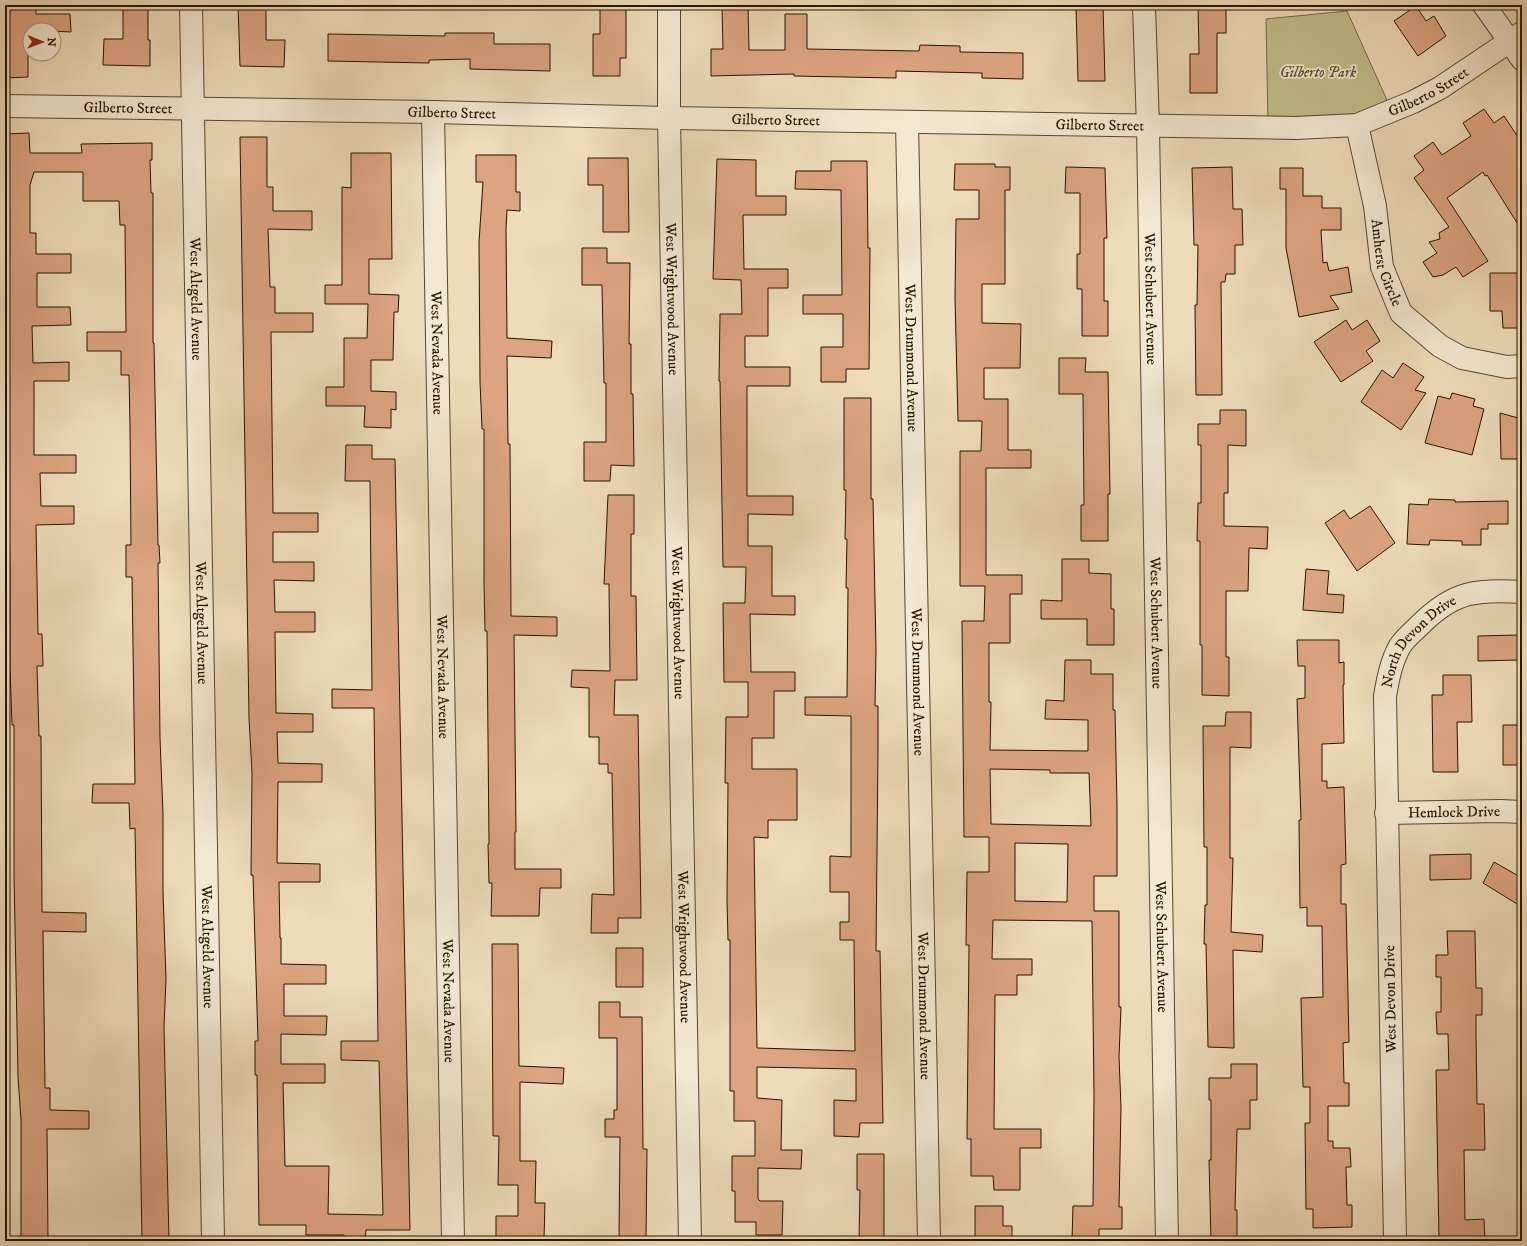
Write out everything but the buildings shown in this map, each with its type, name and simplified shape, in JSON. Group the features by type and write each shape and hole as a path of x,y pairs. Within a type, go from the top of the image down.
{"street":[{"name":"West Altgeld Avenue","path":"191,5 212,1241"},
{"name":"West Wrightwood Avenue","path":"668,5 690,1241"},
{"name":"West Schubert Avenue","path":"1144,5 1148,126 1166,1241"},
{"path":"1484,5 1516,37 1522,59"},
{"name":"Gilberto Street","path":"5,106 192,110 433,112 669,118 1296,128 1357,125 1413,102 1440,88 1516,37"},
{"name":"West Nevada Avenue","path":"433,112 453,1241"},
{"name":"West Drummond Avenue","path":"907,122 929,1241"},
{"name":"Amherst Circle","path":"1357,125 1375,206 1382,267 1402,313 1440,346 1462,358 1507,367 1522,366"},
{"name":"North Devon Drive","path":"1386,756 1385,696 1391,665 1400,645 1436,609 1445,603 1467,594 1491,590 1522,592"},
{"name":"West Devon Drive","path":"1386,756 1395,1241"},
{"name":"Hemlock Drive","path":"1386,812 1522,812"}],"green space":[{"name":"Gilberto Park","path":"1347,11 1391,109 1356,122 1268,125 1266,19"}]}
